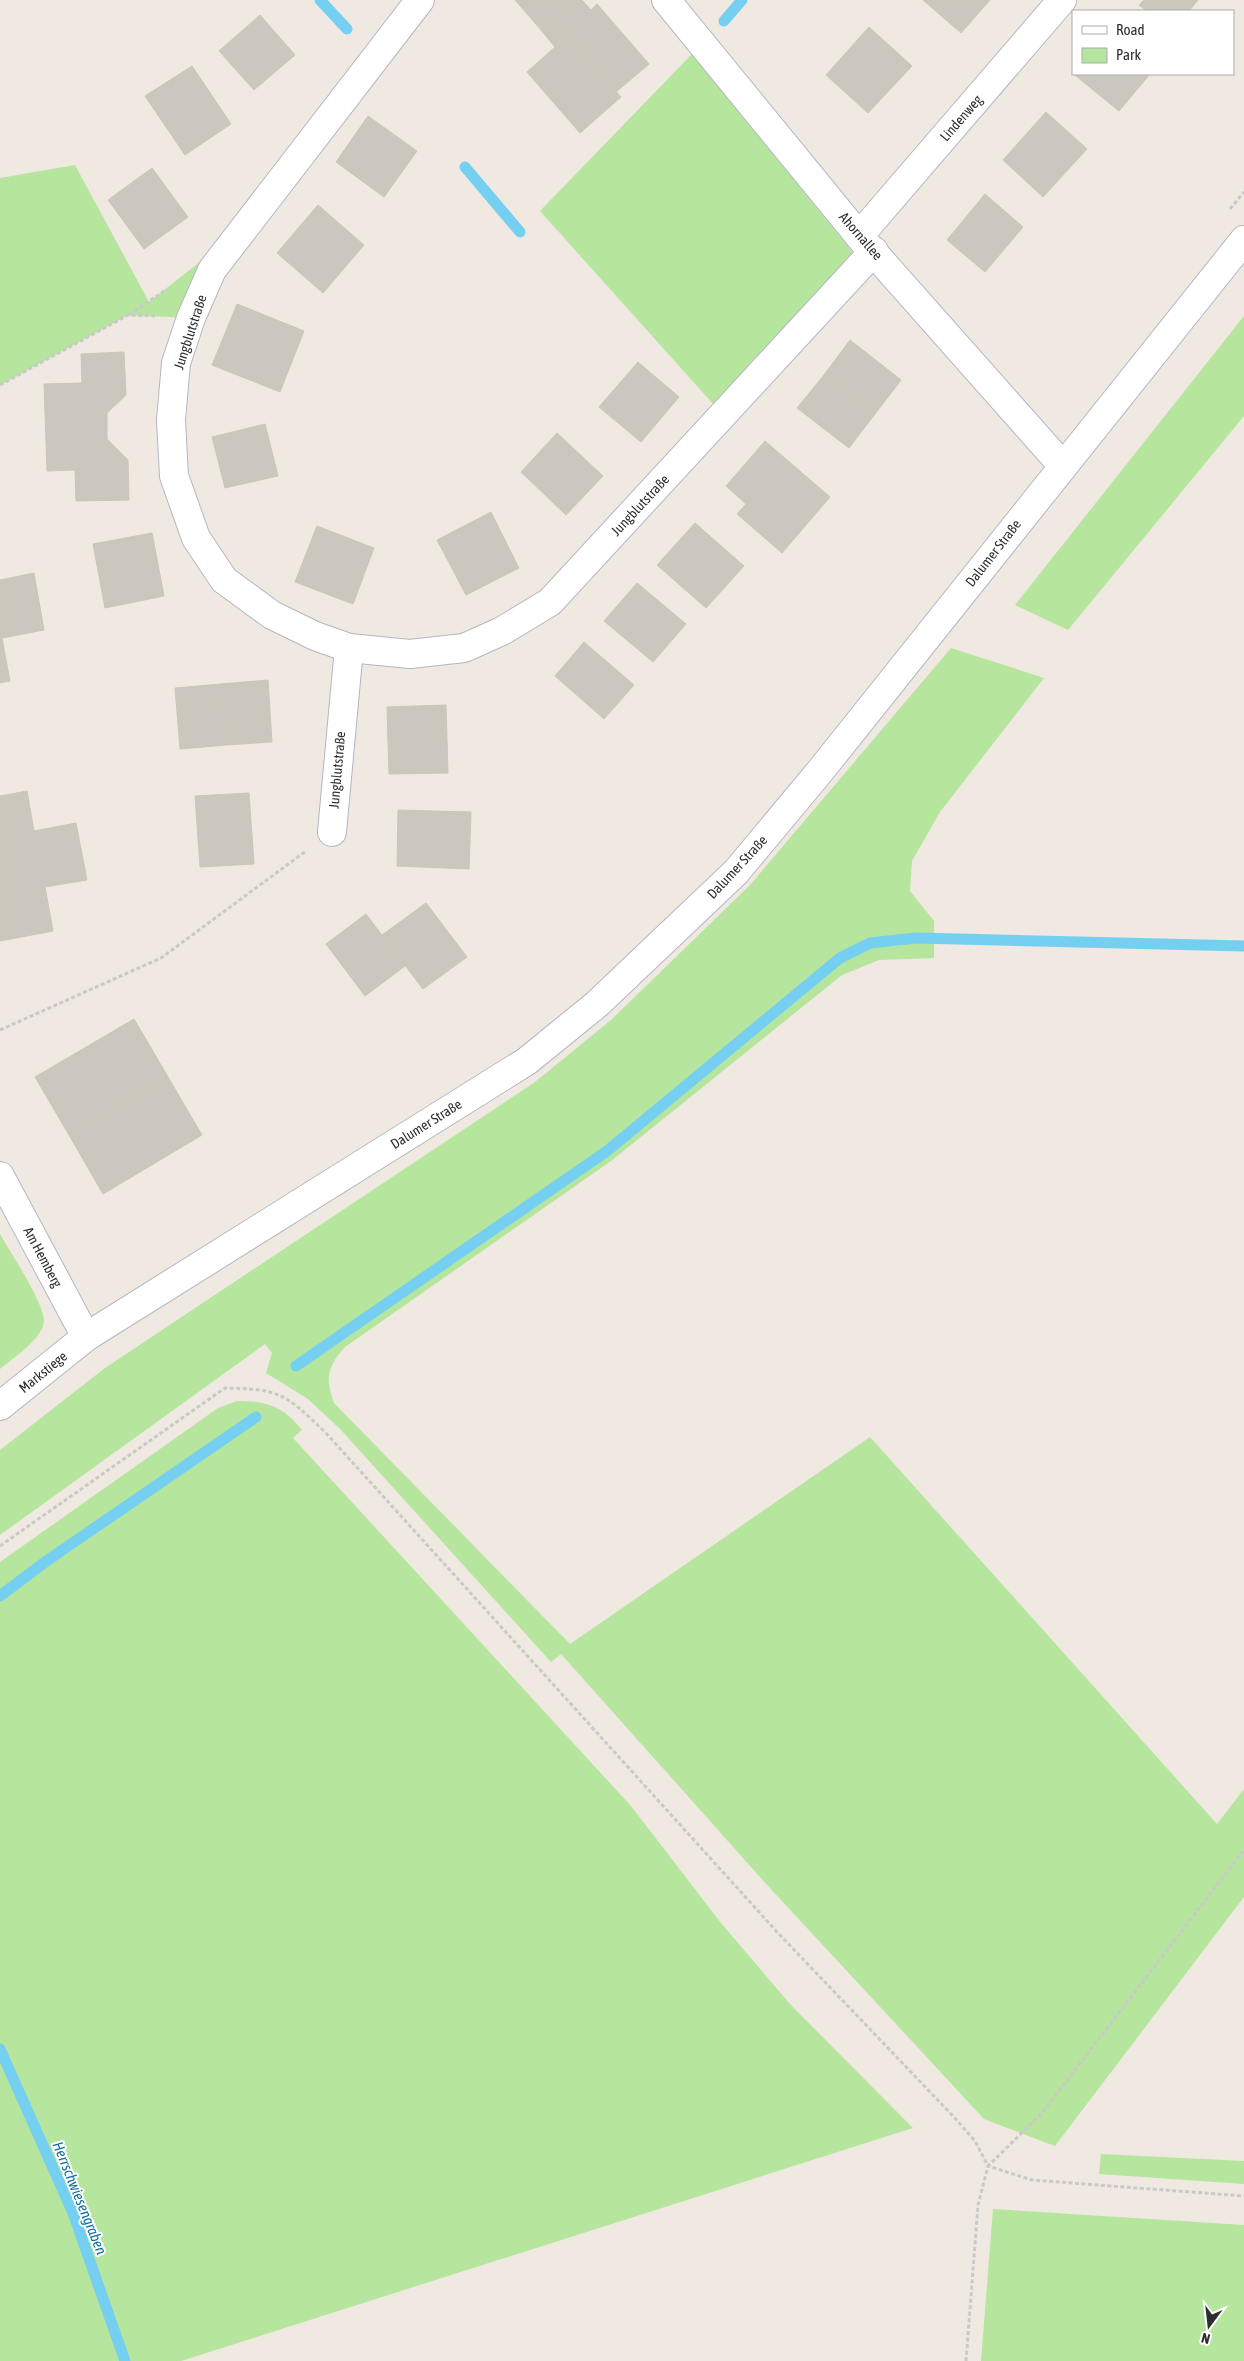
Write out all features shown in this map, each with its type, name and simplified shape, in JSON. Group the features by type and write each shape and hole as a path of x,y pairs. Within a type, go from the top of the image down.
{"street":[{"name":"Jungblutstraße","path":"420,0 212,270 191,318 176,363 171,420 174,476 196,538 224,580 272,614 315,636 349,648 410,654 464,648 502,631 550,602 867,244"},
{"name":"Ahornallee","path":"666,0 867,244 1062,466"},
{"name":"Lindenweg","path":"867,244 1062,0"},
{"name":"Dalumer Straße","path":"86,1337 527,1061 597,1004 736,872 827,763 1244,240"},
{"name":"Jungblutstraße","path":"332,832 349,648"},
{"name":"Am Hemberg","path":"0,1176 86,1337"},
{"name":"Markstiege","path":"0,1406 86,1337"}],"path":[{"path":"1226,215 1244,192"},
{"path":"0,386 128,315 191,318"},
{"path":"0,1030 161,958 332,832"},
{"path":"0,1546 225,1388 262,1389 283,1396 325,1432 778,1933 953,2116 975,2141 988,2166 1032,2180 1244,2196"},
{"path":"966,2361 978,2206 988,2166 1041,2114 1244,1850"}],"green space":[{"path":"692,54 862,264 723,415 540,211"},
{"path":"75,165 149,302 243,228 191,318 128,315 0,385 0,178"},
{"path":"1244,316 1244,416 1068,630 1015,605"},
{"path":"951,648 1044,678 940,812 912,861 910,891 934,921 934,958 879,960 842,975 611,1161 345,1347 331,1367 329,1387 334,1403 570,1644 870,1437 1217,1824 1244,1789 1244,1897 1055,2146 984,2119 769,1887 561,1654 551,1662 341,1430 308,1399 266,1373 272,1353 265,1344 0,1535 0,1450 105,1368 535,1082 611,1020 750,885"},
{"path":"0,1234 33,1291 43,1314 44,1322 38,1335 32,1342 0,1369"},
{"path":"237,1401 257,1402 274,1406 295,1422 302,1430 293,1438 631,1806 721,1923 790,2004 913,2128 181,2361 0,2361 0,1562 218,1408"},
{"path":"1101,2154 1244,2161 1244,2184 1099,2174"},
{"path":"993,2209 1244,2225 1244,2361 981,2361"}],"building":[{"path":"515,0 576,0 541,30"},
{"path":"576,0 582,0 591,10 597,4 649,64 616,92 554,20"},
{"path":"923,0 990,0 961,33"},
{"path":"1144,0 1198,0 1190,10 1146,10 1139,5"},
{"path":"260,15 295,55 254,90 219,51"},
{"path":"554,20 621,97 580,133 527,72 555,47 541,30"},
{"path":"869,27 912,66 868,113 826,75"},
{"path":"192,66 231,124 185,155 145,96"},
{"path":"1076,75 1149,75 1119,111"},
{"path":"1046,112 1087,149 1043,197 1003,160"},
{"path":"368,116 417,151 384,197 336,162"},
{"path":"152,168 188,217 144,249 108,200"},
{"path":"985,194 1023,227 985,272 947,240"},
{"path":"318,205 364,245 323,293 277,253"},
{"path":"237,304 304,331 280,392 212,365"},
{"path":"850,340 901,380 875,414 824,375"},
{"path":"124,352 126,395 107,413 107,439 128,460 129,500 76,501 75,470 47,471 44,384 82,383 81,354"},
{"path":"638,362 679,397 641,442 599,407"},
{"path":"824,375 875,414 849,448 797,408"},
{"path":"265,424 278,476 225,488 212,437"},
{"path":"557,433 603,476 566,515 521,472"},
{"path":"765,441 830,497 782,553 737,514 746,504 726,486"},
{"path":"491,512 519,568 466,595 437,540"},
{"path":"695,523 744,566 706,608 657,565"},
{"path":"317,526 374,548 353,604 295,582"},
{"path":"152,533 164,596 105,608 93,544"},
{"path":"34,573 44,630 2,638 10,681 0,683 0,580"},
{"path":"637,583 686,624 653,662 604,621"},
{"path":"584,642 634,685 604,719 555,676"},
{"path":"268,680 272,742 226,745 221,684"},
{"path":"221,684 226,745 180,749 175,688"},
{"path":"446,705 448,773 389,774 387,707"},
{"path":"27,791 34,831 76,823 87,880 45,887 53,931 0,941 0,796"},
{"path":"249,793 254,864 200,867 195,796"},
{"path":"398,810 471,812 469,869 397,866"},
{"path":"426,903 467,957 423,989 382,935"},
{"path":"366,914 405,966 365,996 326,944"},
{"path":"134,1019 168,1077 69,1135 35,1077"},
{"path":"168,1077 202,1135 103,1194 69,1135"}],"waterway":[{"path":"320,0 347,29"},
{"path":"724,21 742,0"},
{"path":"465,167 520,232"},
{"path":"296,1366 607,1151 840,958 870,943 916,938 1244,946"},
{"path":"0,1596 45,1562 256,1417"},
{"name":"Herrschwiesengraben","path":"0,2049 73,2213 125,2361"}]}
